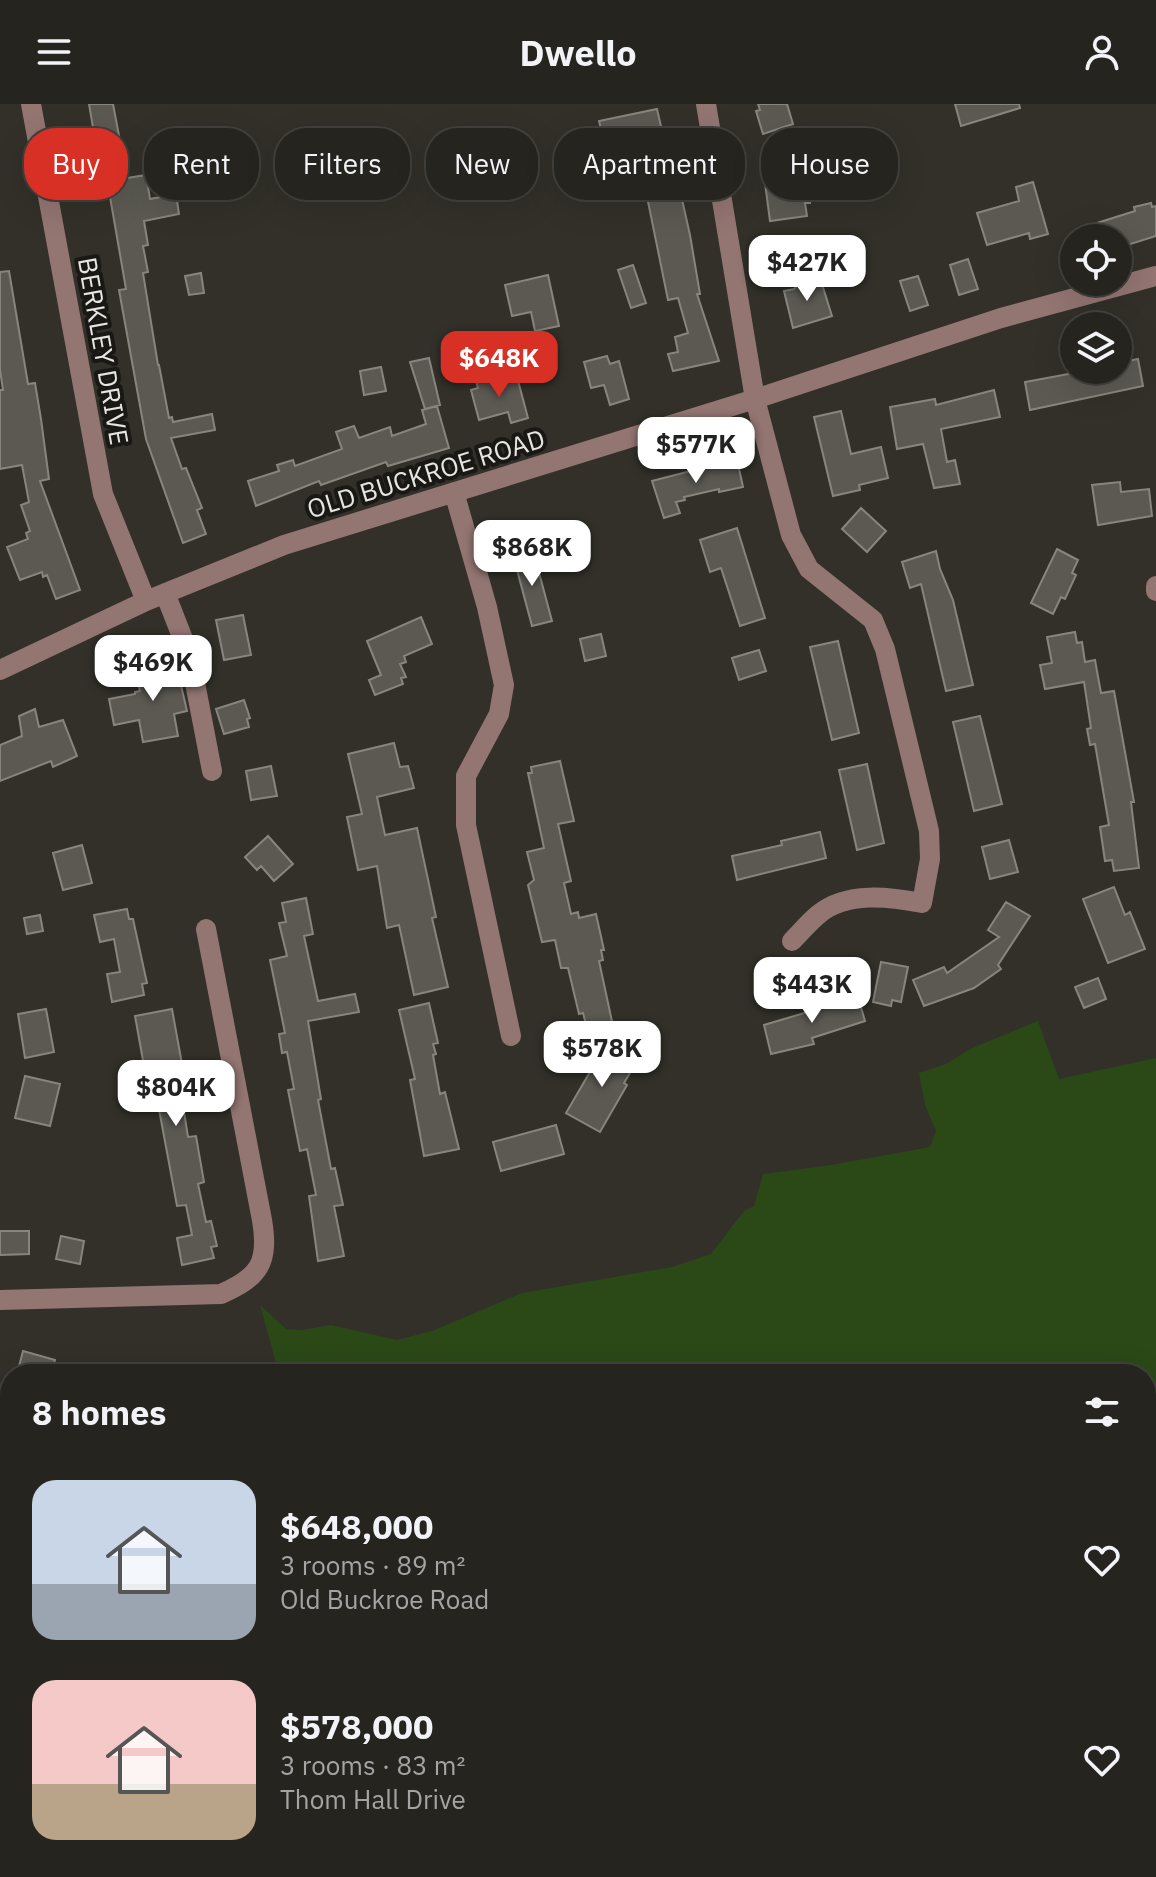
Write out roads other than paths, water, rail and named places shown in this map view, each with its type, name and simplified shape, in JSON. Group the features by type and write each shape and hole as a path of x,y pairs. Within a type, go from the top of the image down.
{"street":[{"name":"BERKLEY DRIVE","path":"31,104 103,494 190,657 212,771"},
{"path":"706,104 755,399 791,535 801,557 824,583 865,611 878,629 929,831 930,859 922,903 884,897 839,904 819,914 792,941"},
{"name":"OLD BUCKROE ROAD","path":"0,670 156,597 284,545 755,399 1001,318 1156,276"},
{"path":"454,492 487,607 504,685 499,714 466,776 466,825 511,1036"},
{"path":"0,1300 221,1294 242,1285 259,1269 266,1244 206,929"}]}
